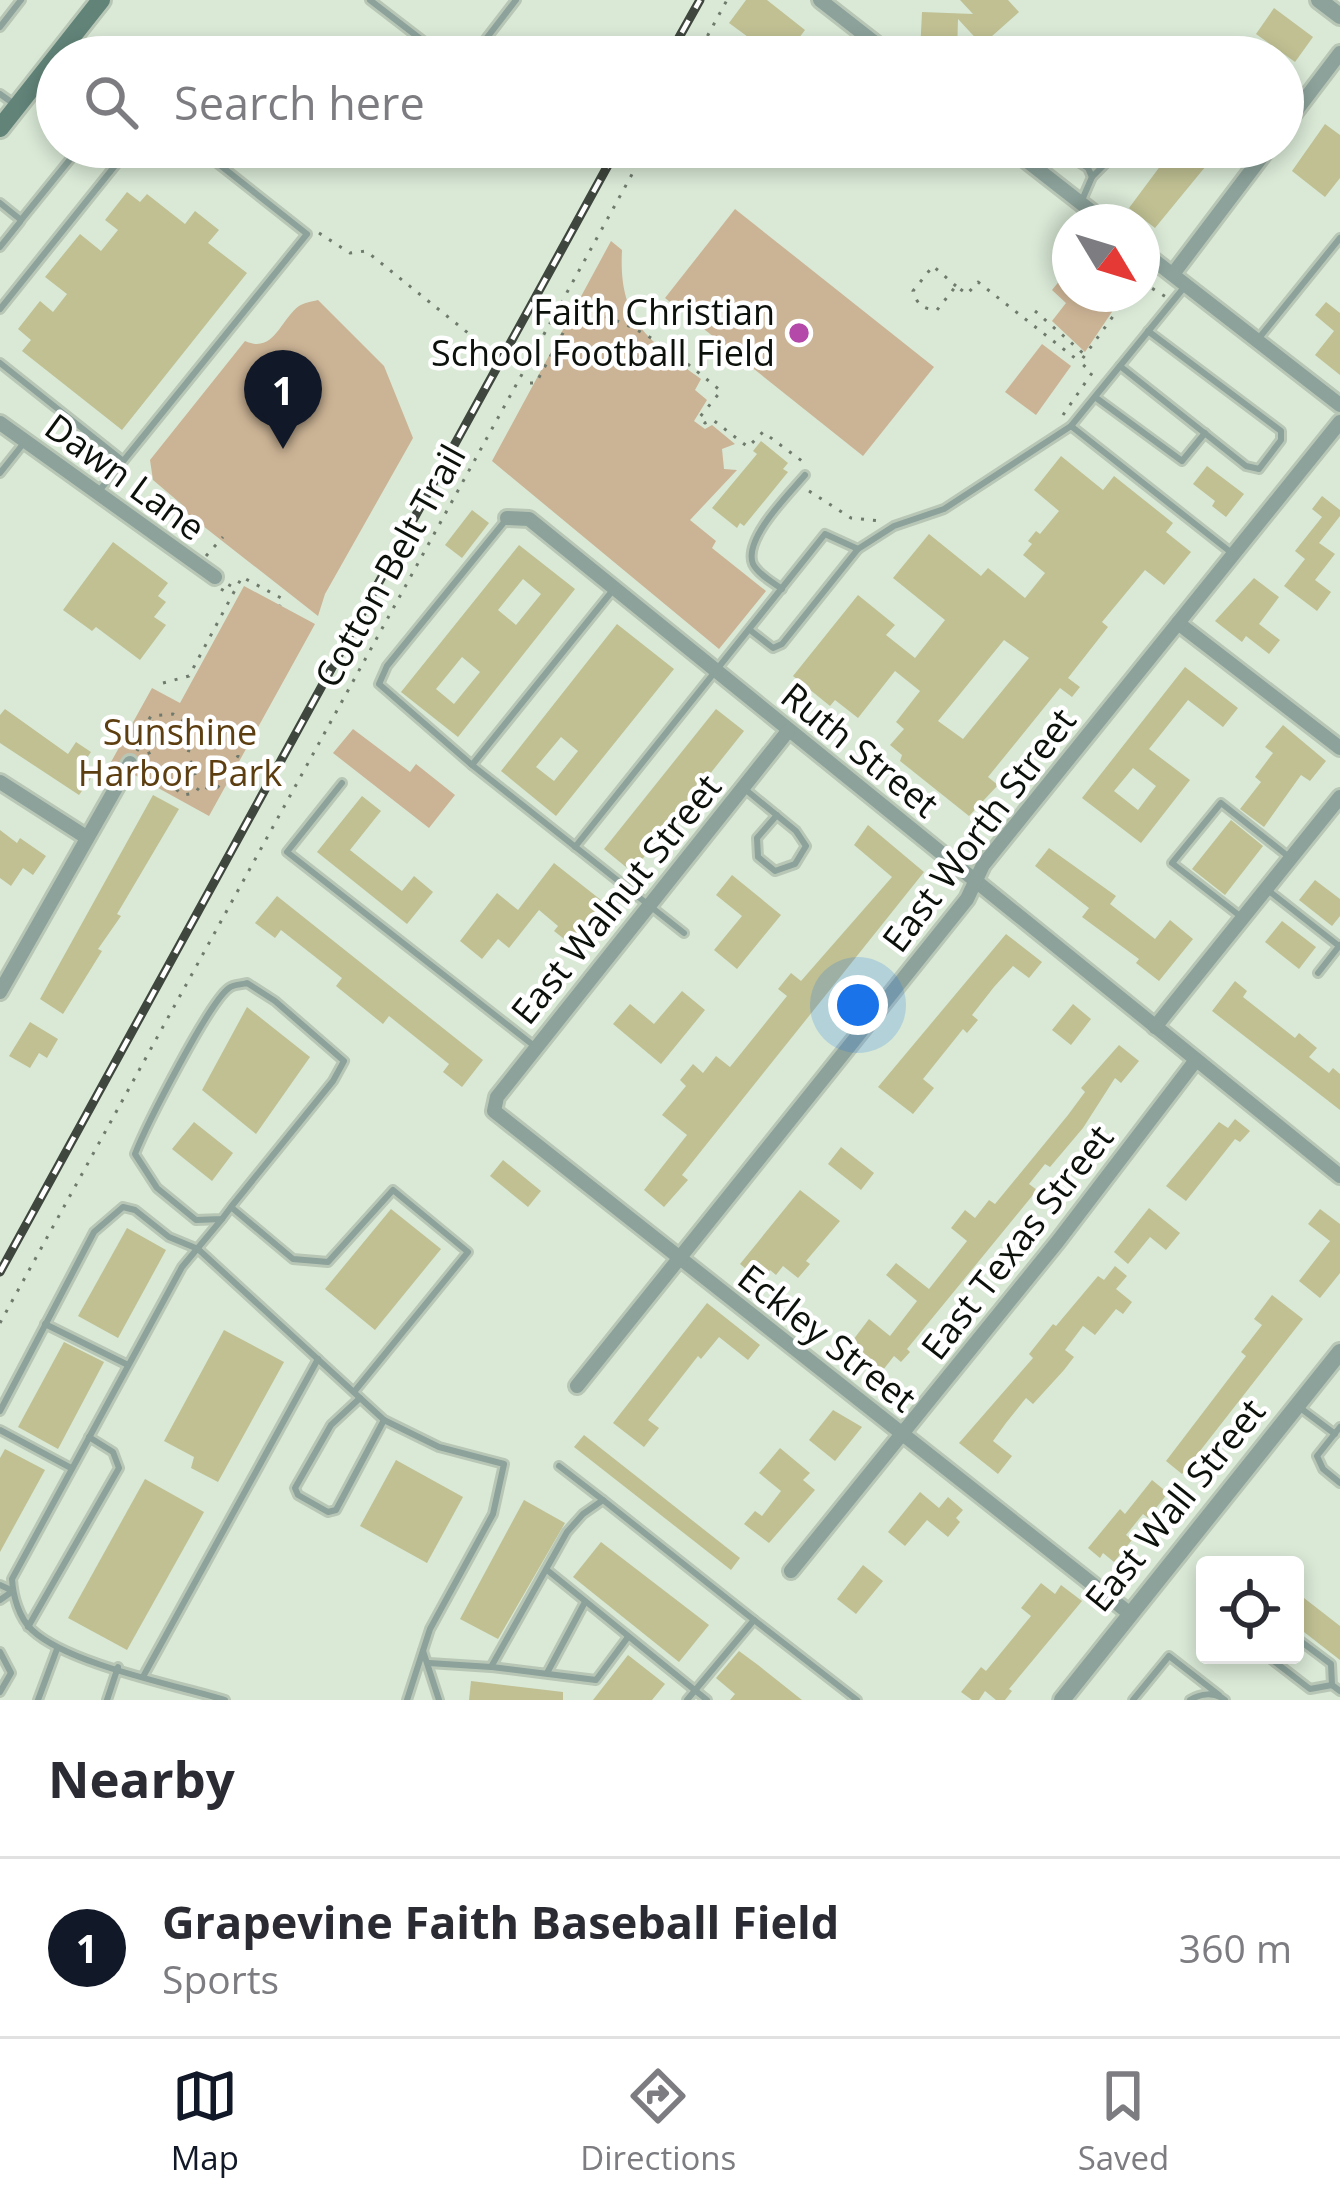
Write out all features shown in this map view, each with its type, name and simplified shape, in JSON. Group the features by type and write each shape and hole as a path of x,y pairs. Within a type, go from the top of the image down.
{"main road":[{"path":"72,36 101,0"},
{"path":"6,118 36,81"}],"street":[{"path":"820,0 866,36"},
{"path":"1319,0 1340,16"},
{"path":"1304,100 1340,53"},
{"path":"1040,168 1080,203"},
{"path":"1173,274 1253,168"},
{"path":"1160,264 1340,405"},
{"name":"East Worth Street","path":"577,1386 967,899 983,865 1340,422"},
{"name":"Dawn Lane","path":"0,423 215,577"},
{"name":"Ruth Street","path":"507,518 529,519 1340,1176"},
{"path":"1178,623 1340,748"},
{"name":"East Walnut Street","path":"493,1104 788,731"},
{"path":"0,992 130,763"},
{"path":"0,782 86,837"},
{"path":"1156,1028 1340,796"},
{"name":"East Texas Street","path":"791,1571 903,1436 1196,1060"},
{"name":"Eckley Street","path":"493,1104 501,1119 1129,1613"},
{"name":"East Wall Street","path":"1062,1700 1340,1352"}],"lane":[{"path":"0,27 21,0"},
{"path":"370,0 417,36"},
{"path":"488,36 516,0"},
{"path":"0,94 6,118"},
{"path":"0,247 63,168"},
{"path":"0,309 113,168"},
{"path":"97,494 307,234 224,168"},
{"path":"1088,168 1092,177"},
{"path":"1080,203 1101,168"},
{"path":"0,203 21,220"},
{"path":"1257,340 1340,238"},
{"path":"750,630 773,648 782,644 858,549 894,526 944,508 1071,426 1186,285"},
{"path":"1120,365 1246,466 1258,469 1281,440 1281,431 1148,332"},
{"path":"0,363 122,460"},
{"path":"1095,397 1182,461 1205,434"},
{"path":"1071,426 1234,554"},
{"path":"0,473 25,441"},
{"path":"782,589 754,568 750,551 762,527 805,475"},
{"path":"507,518 387,667 379,684 472,765 684,933"},
{"path":"575,847 825,534 858,549"},
{"path":"472,765 614,589"},
{"path":"342,784 286,852 536,1047"},
{"path":"743,787 777,815 796,831 806,846 796,864 776,871 758,856 757,838 777,815"},
{"path":"1243,918 1172,863 1221,803 1291,858"},
{"path":"1267,889 1340,946 1318,973"},
{"path":"222,1219 196,1220 157,1188 135,1154 212,1011 229,988 248,983 344,1061 333,1081 198,1249 182,1267 12,1579 28,1627 57,1649 225,1700"},
{"path":"231,1208 293,1259 328,1262 393,1190 468,1252 326,1432 295,1488 298,1495 328,1512 336,1510 384,1420"},
{"path":"0,1411 94,1232 123,1207 198,1249 384,1420 439,1447 504,1464 493,1514 430,1629 407,1700"},
{"path":"45,1324 128,1365"},
{"path":"144,1675 318,1359"},
{"path":"1298,1406 1337,1430 1317,1456 1323,1469 1340,1483"},
{"path":"0,1430 72,1469"},
{"path":"28,1627 119,1468 113,1452 89,1437"},
{"path":"560,1466 857,1700"},
{"path":"491,1667 567,1532 603,1500"},
{"path":"546,1570 707,1700"},
{"path":"0,1585 13,1591"},
{"path":"0,1600 13,1591"},
{"path":"547,1674 585,1602"},
{"path":"687,1700 754,1620"},
{"path":"429,1664 596,1680 628,1637"},
{"path":"1278,1664 1310,1689 1336,1688 1330,1664 1304,1643"},
{"path":"38,1700 57,1649"},
{"path":"423,1651 439,1700"},
{"path":"0,1652 10,1673 0,1692"},
{"path":"1133,1700 1169,1656 1222,1697"},
{"path":"107,1700 118,1667"},
{"path":"1190,1700 1222,1697"}],"path":[{"path":"707,36 727,0"},
{"name":"Cotton Belt Trail","path":"0,1323 634,168"},
{"path":"307,234 318,232 350,253 366,251 473,337"},
{"path":"956,286 938,310 916,302 913,291 933,266 967,295 978,282 1092,373 1061,413 1071,426"},
{"path":"1160,293 1173,301"},
{"path":"530,383 536,383 576,309 603,314 656,338 721,391 699,418 705,423 713,420 748,447 763,432 819,473"},
{"path":"1035,310 1085,355"},
{"path":"1080,362 1116,312"},
{"path":"806,488 851,518 872,518 894,526"},
{"path":"198,567 223,537"},
{"path":"163,683 189,676 242,577 283,599 280,605"},
{"path":"194,734 190,724 173,714 151,716 143,725 142,741 161,777 183,795 195,794 201,785"},
{"path":"194,734 229,742 238,750 218,787 209,789 194,781 187,746 194,734"},
{"path":"167,780 190,763"}],"green space":[{"name":"Faith Christian School Football Field","path":"735,209 934,367 863,456 665,298"},
{"path":"611,241 622,250 625,295 641,327 701,379 695,390 707,400 694,421 705,429 712,425 735,444 722,449 724,469 737,470 690,520 716,541 712,548 766,591 719,649 492,461"},
{"path":"318,300 384,366 413,438 325,594 318,616 184,511 153,480 150,460 245,341 263,343 299,306"},
{"path":"1059,312 1112,312 1085,352 1052,321"},
{"path":"1042,344 1071,366 1036,415 1005,392"},
{"name":"Sunshine Harbor Park","path":"244,586 315,624 209,816 111,762 152,688 180,703"},
{"path":"353,729 410,772 416,764 455,795 429,828 333,753"}],"building":[{"path":"746,0 767,0 805,30 800,36 747,36 729,23"},
{"path":"960,0 1008,0 1019,12 992,36 974,36 958,19 958,36 921,36 922,12 973,14"},
{"path":"1274,8 1313,37 1304,50 1304,36 1256,34"},
{"path":"1325,124 1340,135 1340,178 1325,197 1292,171 1304,168 1304,154"},
{"path":"1159,168 1204,168 1160,222 1160,204 1132,204"},
{"path":"127,192 140,202 147,194 185,224 195,211 219,230 208,243 247,273 122,430 22,351 31,340 18,329 40,301 53,312 67,294 45,277 80,234 101,251 118,230 105,220"},
{"path":"1326,302 1340,313 1340,375 1315,355 1334,331 1315,315"},
{"path":"761,441 788,463 783,469 788,472 744,526 740,523 737,528 712,508 757,454 753,451"},
{"path":"1061,456 1103,490 1114,476 1173,523 1166,532 1191,552 1164,585 1145,570 1102,622 1108,627 1068,678 1080,687 1072,697 1060,688 988,777 998,785 969,816 900,761 902,755 890,745 904,729 896,722 920,691 895,671 858,718 835,700 830,706 793,676 858,595 895,625 886,635 915,658 945,620 893,578 929,534 981,576 988,568 1025,598 1045,573 1023,555 1032,544 1028,541 1059,511 1034,490","holes":["1004,640 1029,658 963,739 938,721"]},
{"path":"1207,466 1244,494 1226,517 1193,484"},
{"path":"1322,496 1340,510 1340,516 1319,543 1335,554 1315,580 1331,592 1317,611 1284,586 1305,559 1295,551 1322,517 1312,509"},
{"path":"472,510 489,523 462,558 445,545"},
{"path":"113,542 168,583 158,596 166,602 154,617 166,625 140,660 96,627 92,631 63,610"},
{"path":"519,545 575,589 458,737 401,692","holes":["523,579 541,594 516,625 498,610","462,657 480,672 454,704 436,689"]},
{"path":"1254,578 1279,597 1259,624 1280,640 1269,654 1246,636 1242,642 1215,621"},
{"path":"617,624 674,669 556,816 501,771","holes":["561,737 578,751 554,781 536,767"]},
{"path":"1185,667 1238,708 1223,727 1188,700 1149,749 1190,780 1141,843 1082,798","holes":["1133,768 1156,786 1138,810 1114,791"]},
{"path":"5,709 68,754 76,742 91,752 80,768 92,777 79,795 0,743 0,715"},
{"path":"716,709 744,731 632,872 604,849"},
{"path":"1283,725 1326,761 1310,781 1301,775 1264,827 1240,809 1261,782 1255,777 1273,753 1265,747"},
{"path":"153,795 179,809 63,1014 40,999"},
{"path":"362,796 381,811 350,850 402,891 414,876 433,892 407,924 317,852"},
{"path":"1231,820 1263,846 1225,895 1192,869"},
{"path":"868,825 924,872 682,1175 688,1180 664,1207 644,1190 687,1135 662,1115 686,1086 680,1080 693,1064 703,1073 716,1056 730,1067 787,996 778,989 791,973 801,981 892,877 854,845"},
{"path":"0,830 46,856 33,875 23,868 11,886 0,878"},
{"path":"1049,848 1116,896 1110,904 1155,939 1170,920 1193,939 1159,981 1136,963 1139,959 1082,917 1089,908 1035,866"},
{"path":"554,863 606,904 573,946 539,910 509,948 498,939 482,959 460,941 497,893 518,910"},
{"path":"732,875 781,915 737,969 714,950 742,916 716,895"},
{"path":"1315,880 1340,899 1340,916 1332,926 1299,900"},
{"path":"277,896 483,1060 462,1087 443,1072 449,1064 389,1016 383,1024 336,986 342,978 281,930 275,938 255,923"},
{"path":"1282,921 1316,947 1299,969 1265,942"},
{"path":"1006,934 1042,962 1029,978 1013,966 994,987 972,1015 978,1020 967,1033 963,1029 923,1079 934,1088 913,1114 878,1087"},
{"path":"1235,981 1247,991 1243,997 1295,1038 1299,1033 1317,1048 1309,1057 1329,1073 1333,1068 1340,1074 1340,1110 1212,1011"},
{"path":"682,991 705,1010 661,1064 613,1024 630,1004 654,1024"},
{"path":"1073,1004 1091,1019 1071,1045 1052,1030"},
{"path":"247,1007 310,1057 256,1134 202,1090"},
{"path":"30,1022 58,1039 47,1058 39,1053 30,1068 9,1056"},
{"path":"1119,1045 1139,1061 1121,1083 1115,1078 1083,1128 1029,1184 1037,1190 907,1349 910,1352 901,1362 894,1356 883,1370 850,1344 869,1319 890,1336 917,1301 886,1275 896,1263 929,1289 967,1241 951,1228 965,1210 975,1218 989,1200 995,1204"},
{"path":"1235,1119 1250,1131 1240,1142 1235,1139 1186,1201 1166,1186 1219,1122 1228,1128"},
{"path":"194,1122 233,1153 212,1181 172,1149"},
{"path":"841,1147 874,1173 861,1190 828,1164"},
{"path":"503,1160 541,1191 528,1207 490,1176"},
{"path":"800,1190 840,1221 806,1261 810,1264 798,1278 783,1266 776,1275 770,1270 761,1281 740,1264"},
{"path":"1149,1208 1180,1233 1166,1250 1150,1237 1128,1264 1114,1252"},
{"path":"391,1209 441,1249 375,1330 325,1289"},
{"path":"1320,1209 1340,1224 1340,1273 1320,1298 1299,1281 1330,1241 1308,1224"},
{"path":"127,1228 166,1250 118,1338 78,1316"},
{"path":"1115,1266 1127,1276 1116,1289 1132,1302 1123,1314 1116,1309 1095,1335 1083,1326 1065,1350 1074,1357 1064,1370 1033,1404 1026,1398 1006,1423 993,1441 1012,1456 998,1474 959,1443 1033,1358 1029,1354 1053,1324 1098,1276 1104,1280"},
{"path":"1272,1295 1303,1319 1182,1474 1166,1461 1246,1356 1241,1352 1262,1325 1254,1319"},
{"path":"707,1303 760,1345 748,1360 719,1337 701,1359 698,1356 648,1420 659,1428 644,1447 613,1423"},
{"path":"224,1330 284,1362 218,1482 191,1468 194,1457 164,1441"},
{"path":"64,1342 104,1362 58,1449 18,1427"},
{"path":"833,1410 862,1427 835,1461 809,1440"},
{"path":"584,1435 740,1558 731,1570 574,1447"},
{"path":"780,1448 810,1473 803,1480 815,1490 769,1543 744,1524 755,1511 762,1516 781,1491 759,1473"},
{"path":"5,1449 45,1470 0,1552 0,1458"},
{"path":"396,1460 463,1497 427,1563 360,1526"},
{"path":"145,1479 204,1512 127,1650 68,1618"},
{"path":"1152,1480 1168,1493 1126,1535 1132,1540 1114,1562 1103,1553 1100,1558 1088,1548 1120,1509 1125,1514"},
{"path":"920,1492 939,1508 948,1497 963,1510 956,1518 960,1522 948,1537 927,1520 905,1546 888,1532"},
{"path":"524,1500 565,1523 498,1639 460,1619"},
{"path":"601,1542 709,1625 679,1662 573,1577"},
{"path":"863,1565 883,1581 856,1614 837,1599"},
{"path":"1041,1583 1055,1594 1061,1585 1082,1601 1005,1700 996,1700 985,1691 979,1700 972,1700 961,1692 981,1667 986,1671 1031,1616 1021,1608"},
{"path":"1304,1598 1340,1626 1340,1660 1304,1632"},
{"path":"739,1651 802,1700 730,1700 735,1694 716,1678"},
{"path":"628,1655 665,1684 652,1700 593,1700"},
{"path":"471,1681 563,1692 563,1700 469,1700"}],"railway":[{"path":"680,36 700,0"},
{"path":"0,1272 606,168"}],"place":[{"name":"Faith Christian School Football Field","path":"799,333"},
{"name":"Grapevine Faith Baseball Field","path":"283,449"}]}
